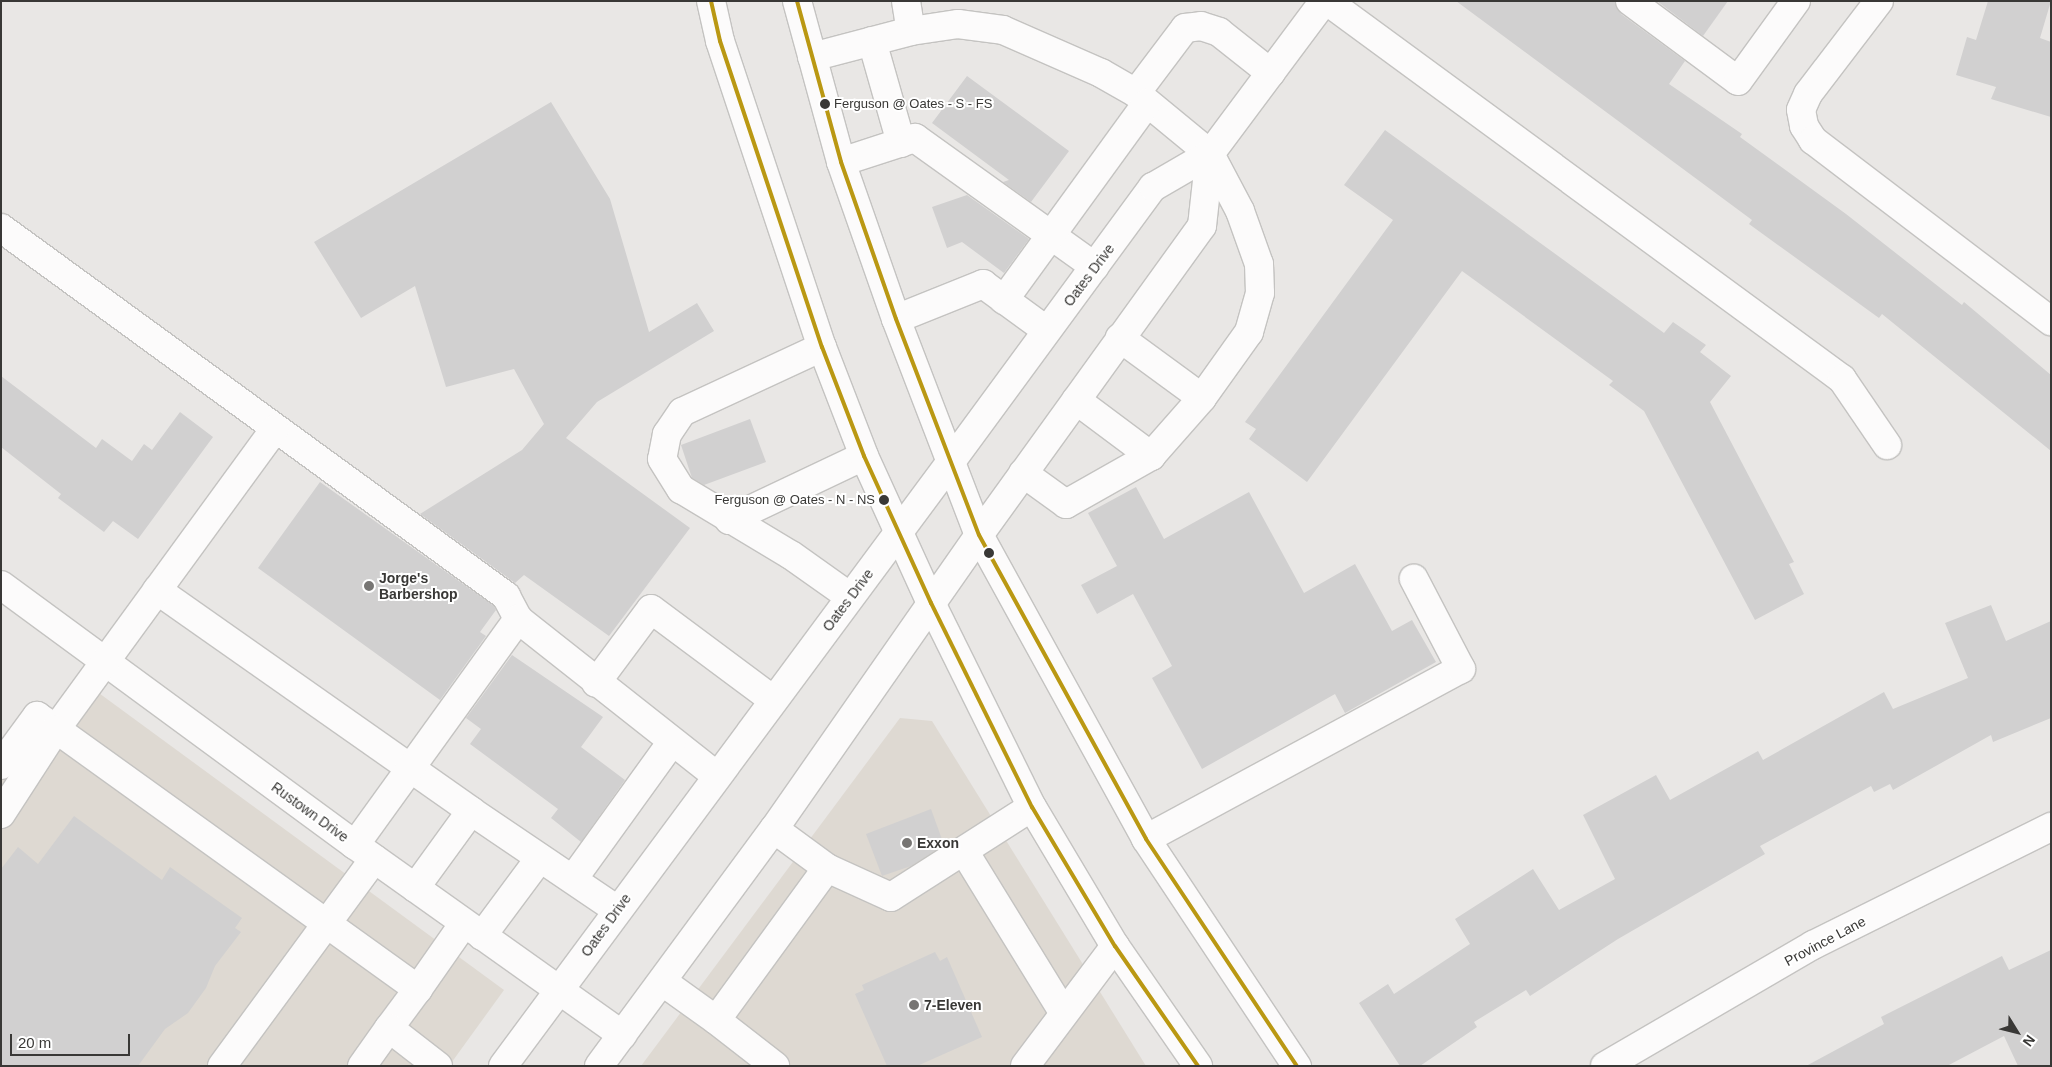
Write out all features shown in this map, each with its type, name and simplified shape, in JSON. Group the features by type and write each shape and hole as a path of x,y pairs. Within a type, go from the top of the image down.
{"main road":[{"path":"711,1 720,41 822,346 864,456 931,603 1032,807 1115,946 1198,1066"},
{"path":"797,1 841,162 896,319 979,536 1146,840 1297,1066"},
{"path":"906,1 911,31"},
{"path":"1326,1 1842,379 1887,445"},
{"name":"Oates Drive","path":"502,1066 1153,187 1210,154 1326,1"},
{"path":"1630,1 1738,80 1796,1"},
{"path":"1879,1 1808,94 1801,110 1804,126 1813,140 2051,321"},
{"path":"812,58 911,31 958,24 1002,30 1101,73 1141,98 1210,154 1240,211 1259,264 1260,293 1249,332 1202,398 1151,456 1066,504 1023,473"},
{"path":"1004,300 1051,236 1185,28 1201,26 1219,32 1271,73"},
{"path":"872,41 901,142"},
{"path":"841,162 915,138 1095,267"},
{"path":"599,1066 774,830 1023,473 1202,226 1210,154"},
{"path":"1,228 506,596 518,619 671,743 717,776"},
{"path":"896,319 983,284 1046,330"},
{"path":"1120,338 1202,398"},
{"path":"822,346 682,412 667,434 662,459 681,489 729,520 791,555 850,597"},
{"path":"1076,400 1151,456"},
{"path":"1,814 56,729 104,661 275,429"},
{"path":"729,520 864,456"},
{"path":"1146,840 1461,669 1414,579"},
{"name":"Rustown Drive","path":"1,585 364,852 622,1035"},
{"path":"157,590 540,858 618,910"},
{"path":"596,683 651,609 773,700"},
{"path":"222,1066 328,922 411,767 518,619"},
{"path":"1,765 37,716 418,988"},
{"path":"572,879 671,743"},
{"path":"774,830 827,868 891,897 1032,807"},
{"path":"415,888 471,810"},
{"name":"Province Lane","path":"1605,1066 1813,945 2051,828"},
{"path":"964,851 1063,1012"},
{"path":"362,1066 418,988 540,858"},
{"path":"716,1020 827,868"},
{"path":"1025,1066 1063,1012 1115,946"},
{"path":"663,982 775,1066"},
{"path":"389,1028 438,1066"}],"shaded area":[{"path":"77,677 504,990 449,1066 1,1066 1,781"},
{"path":"900,718 932,721 1146,1066 641,1066"}],"building":[{"path":"1456,1 1615,1 1621,14 1685,61 1669,84 1742,134 1740,137 1846,214 1962,305 1964,302 2051,375 2051,451 1882,314 1879,318 1749,224 1752,220"},
{"path":"1657,1 1728,1 1703,36"},
{"path":"1988,1 2051,1 2040,38 2051,42 2051,117 1991,99 1996,87 1956,75 1967,37 1976,40"},
{"path":"967,76 1069,151 1031,202 1003,182 1009,180 932,123"},
{"path":"551,102 610,199 649,332 697,303 714,331 597,402 566,438 690,528 609,636 524,575 515,583 420,514 522,450 544,424 514,369 446,387 415,286 361,318 314,242"},
{"path":"1385,130 1664,333 1673,322 1706,345 1700,352 1731,376 1710,402 1794,562 1789,564 1804,594 1755,620 1644,411 1609,385 1613,381 1462,271 1307,482 1249,439 1256,429 1245,422 1393,220 1344,185"},
{"path":"967,195 1029,239 1004,273 962,242 947,248 932,207"},
{"path":"1,376 96,448 102,439 132,461 144,444 152,450 180,412 213,437 138,539 113,521 104,532 58,498 61,494 1,447"},
{"path":"750,419 766,462 704,485 692,478 681,445"},
{"path":"320,482 494,606 496,610 480,632 486,636 440,700 258,568"},
{"path":"1136,487 1164,539 1249,492 1304,593 1355,564 1392,631 1412,620 1436,662 1345,713 1335,694 1202,769 1152,678 1172,666 1133,594 1097,614 1081,585 1117,566 1088,513"},
{"path":"1991,605 2006,641 2051,621 2051,718 1993,742 1991,735 1893,790 1890,784 1874,792 1871,786 1760,846 1765,854 1618,939 1530,996 1526,990 1474,1022 1477,1027 1420,1066 1400,1066 1359,1003 1388,984 1394,994 1470,944 1455,919 1533,869 1559,910 1615,879 1583,815 1656,775 1670,800 1758,751 1763,760 1884,692 1893,709 1968,678 1945,623"},
{"path":"512,655 603,717 581,747 625,780 581,842 551,818 558,809 470,744 481,729 466,718"},
{"name":"Exxon","path":"931,809 944,845 911,866 882,876 866,834"},
{"path":"74,816 162,880 170,867 242,918 235,928 241,932 215,966 206,988 188,1013 165,1029 138,1066 1,1066 1,869 18,847 38,864"},
{"path":"2051,950 2051,1066 2018,1066 2004,1036 1947,1066 1806,1066 1884,1024 1881,1017 2002,956 2009,970"},
{"name":"7-Eleven","path":"935,952 940,961 947,957 982,1037 917,1066 887,1066 855,994 864,990 862,985"}],"transit line":[{"path":"711,1 720,41 822,347 864,456 931,603 1032,807 1115,946 1198,1066"},
{"path":"797,1 841,162 896,319 979,535 1146,839 1297,1066"}],"place":[{"name":"Ferguson @ Oates - S - FS","path":"825,104"},
{"name":"Ferguson @ Oates - N - NS","path":"884,500"},
{"name":"Jorge's Barbershop","path":"369,586"},
{"name":"Exxon","path":"907,843"},
{"name":"7-Eleven","path":"914,1005"}]}
